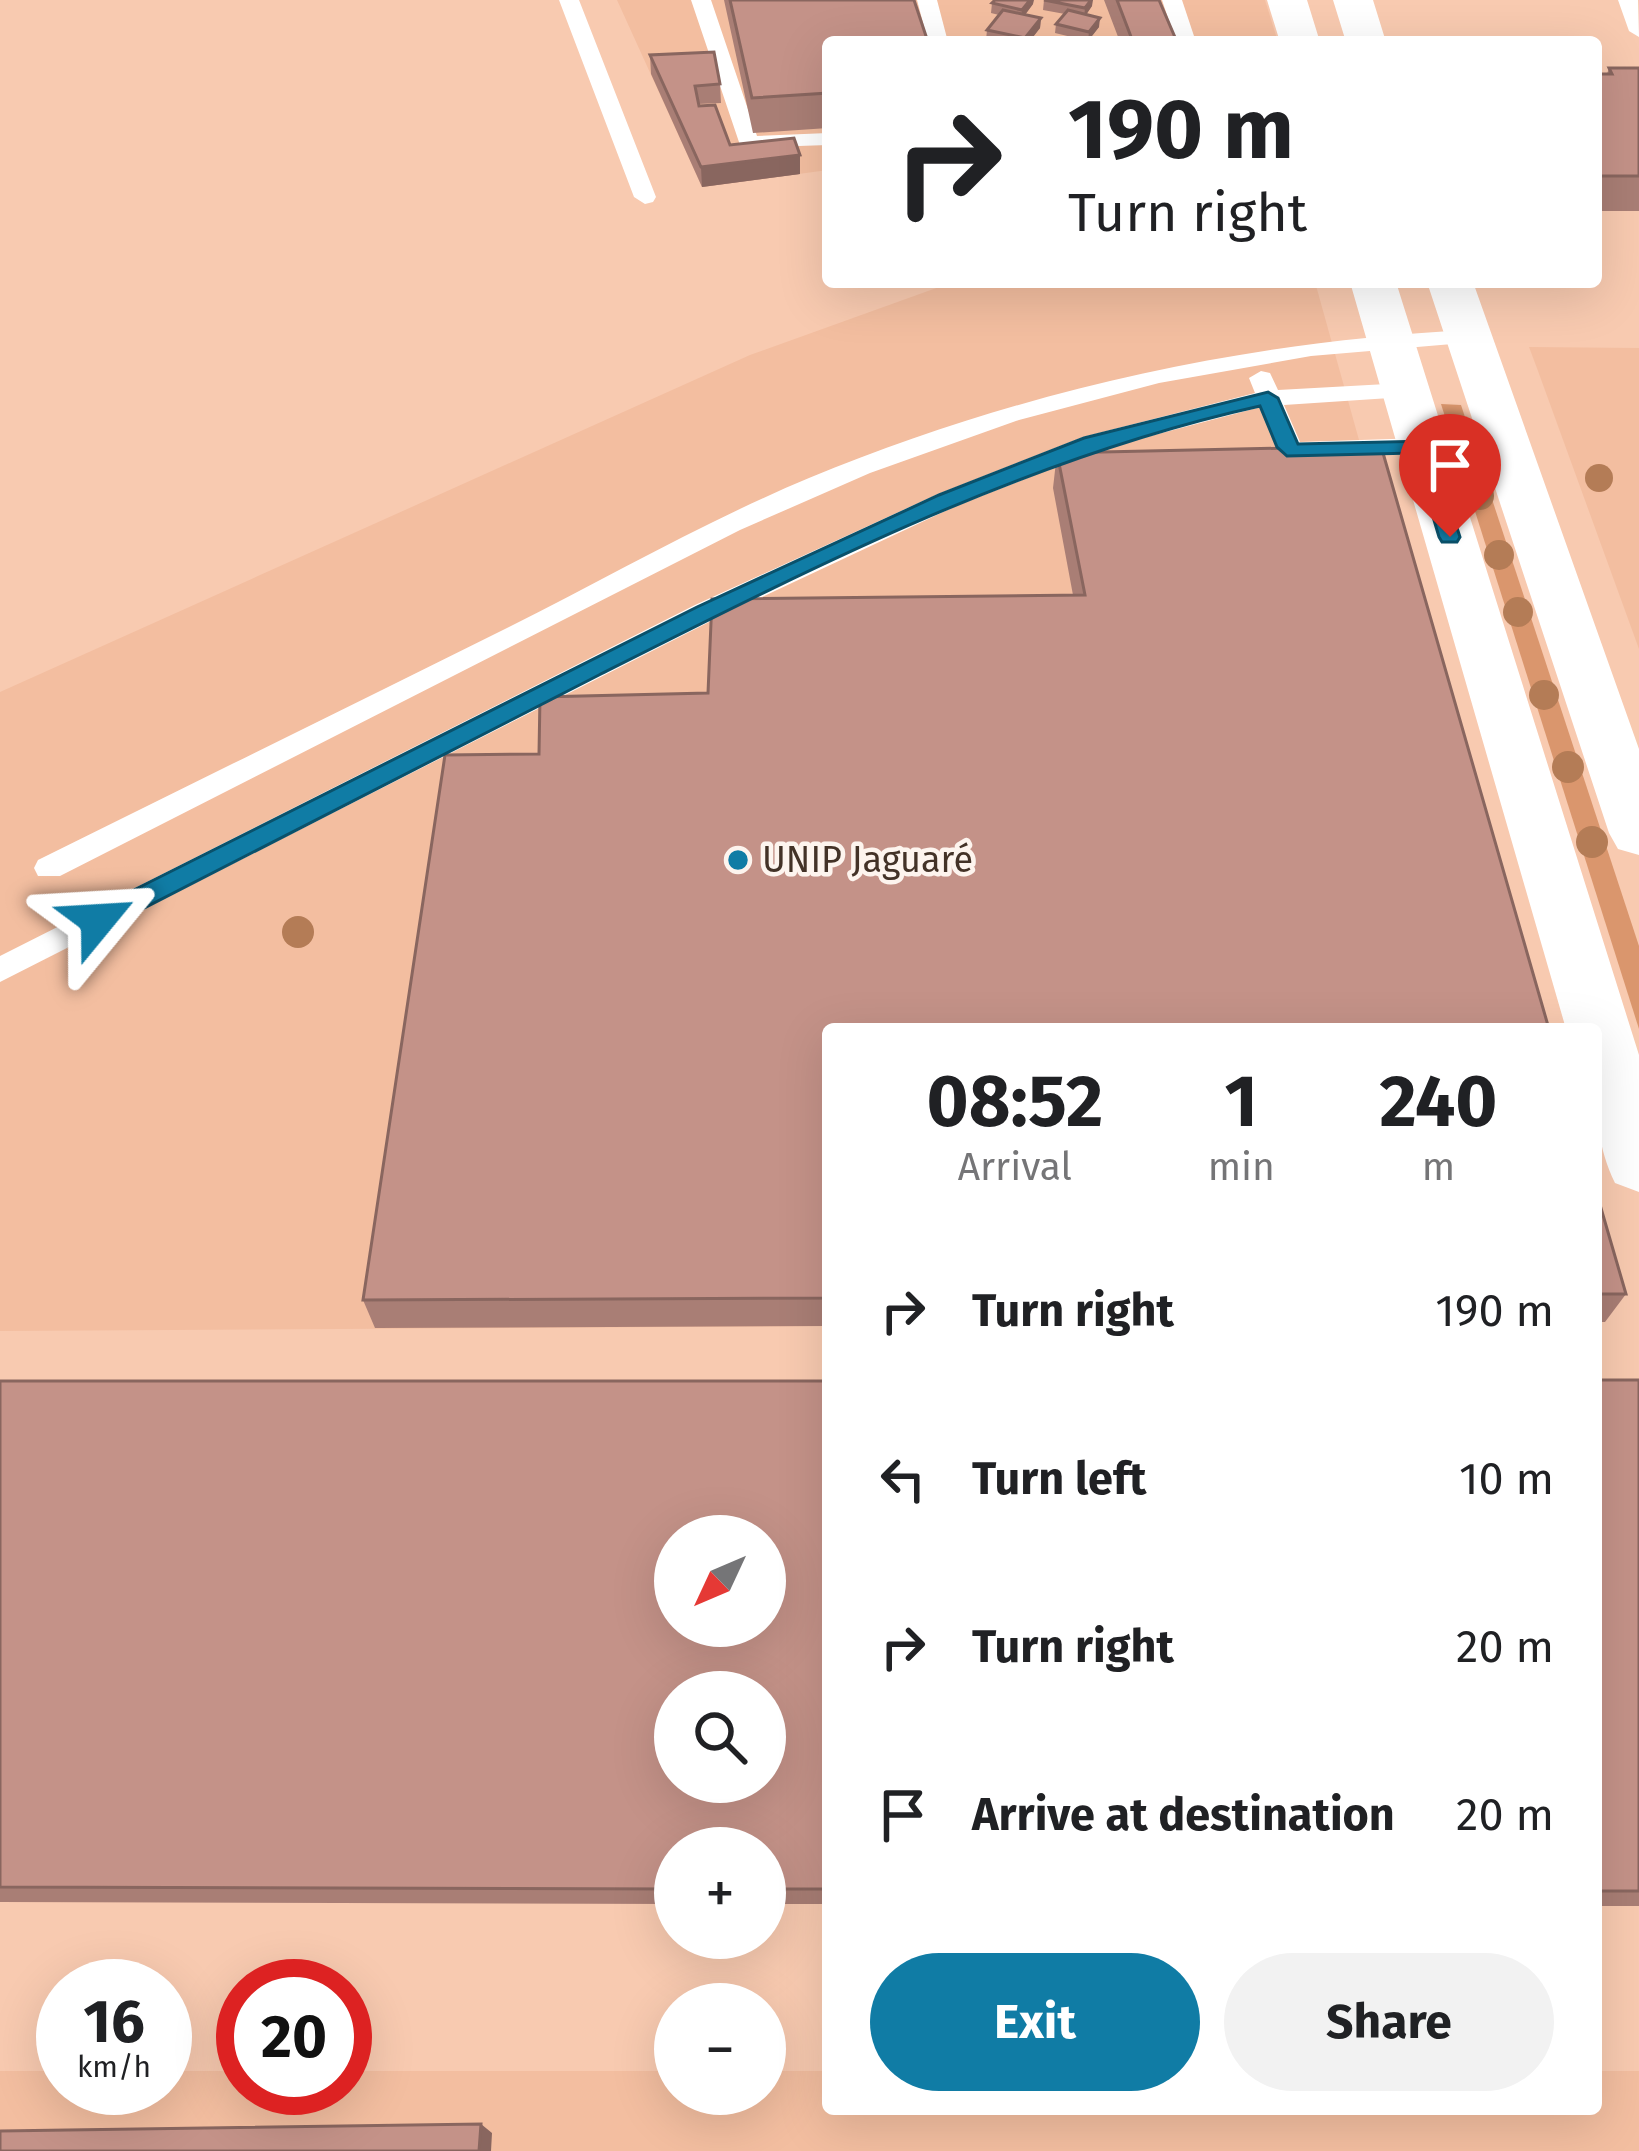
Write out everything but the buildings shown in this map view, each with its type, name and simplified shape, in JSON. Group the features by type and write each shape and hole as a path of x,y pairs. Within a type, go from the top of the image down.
{"street":[{"path":"1287,0 1298,36"},
{"path":"1353,0 1364,36"},
{"path":"1374,288 1597,1023"},
{"path":"1452,288 1639,833"},
{"path":"1602,1041 1639,1163"}],"lane":[{"path":"568,0 645,197"},
{"path":"700,0 749,143 822,139"},
{"path":"927,0 936,36"},
{"path":"1172,0 1184,36"},
{"path":"1628,0 1639,31"},
{"path":"0,970 705,612 947,500 1092,443 1397,365 1468,337"},
{"path":"49,868 709,537 859,468 1095,389 1253,354 1397,365"},
{"path":"1253,354 1287,447 1294,451 1422,446"}],"shaded area":[{"path":"617,0 1265,0 1276,36 822,36 822,171 702,187"},
{"name":"UNIP Jaguaré","path":"936,288 1317,288 1521,1023 822,1023 822,1326 0,1331 0,692 750,355"},
{"path":"1529,347 1639,348 1639,649 1538,371"},
{"path":"1441,404 1461,405 1639,946 1639,1029"},
{"path":"0,2071 36,2071 36,2115 192,2115 192,2071 216,2071 216,2115 372,2115 372,2071 654,2071 654,2115 786,2115 786,2071 822,2071 822,2115 1602,2115 1602,2071 1639,2071 1639,2151 0,2151"}],"place":[{"name":"UNIP Jaguaré","path":"738,860"}],"route":[{"path":"98,920 705,612 947,500 1092,443 1171,420 1268,398 1287,447 1294,451 1422,446 1450,537"}]}
